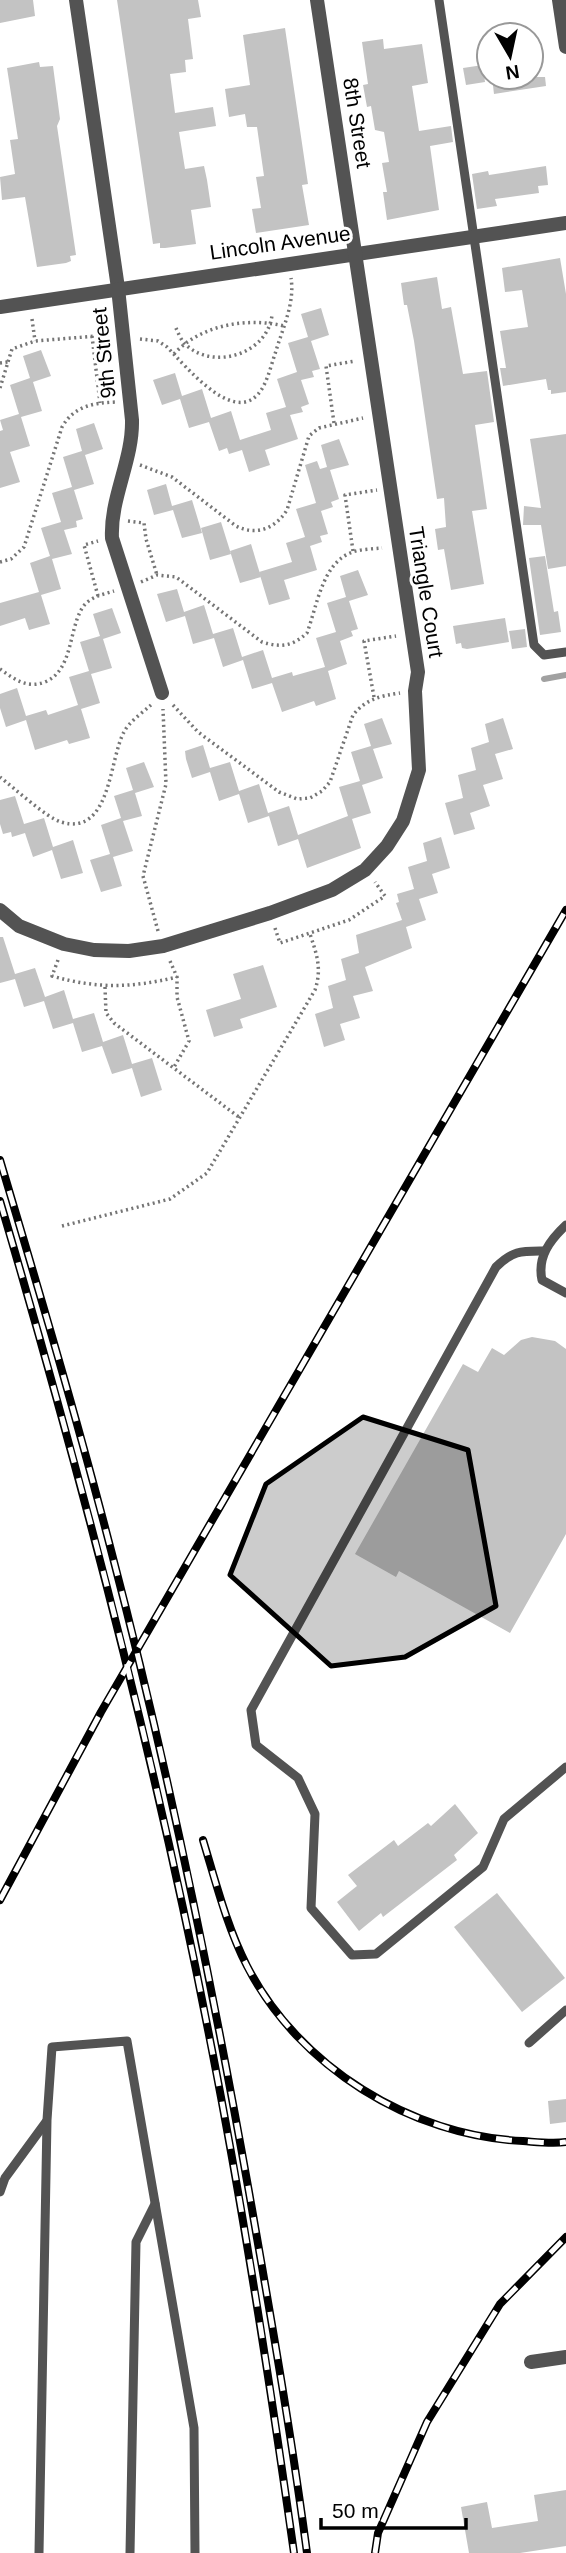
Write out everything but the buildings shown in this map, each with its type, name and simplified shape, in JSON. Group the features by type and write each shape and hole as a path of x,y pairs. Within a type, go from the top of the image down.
{"street":[{"name":"9th Street","path":"76,0 118,288 130,401 132,436 111,520 112,538 162,693"},
{"name":"8th Street","path":"317,0 355,253"},
{"path":"559,0 566,47"},
{"name":"Lincoln Avenue","path":"0,307 566,223"},
{"name":"Triangle Court","path":"0,910 19,926 64,944 94,950 129,951 163,946 270,913 332,890 366,870 387,846 403,821 419,770 415,691 418,672 355,253"},
{"path":"531,2362 566,2357"}],"lane":[{"path":"439,0 534,645 544,656 566,652"},
{"path":"566,1225 544,1251 539,1267 542,1280 566,1293"},
{"path":"544,1251 524,1251 508,1255 496,1267 251,1710 256,1745 298,1778 315,1814 311,1908 352,1955 376,1954 483,1867 504,1819 566,1767"},
{"path":"529,2043 566,2010"},
{"path":"39,2553 47,2120 52,2047 127,2041 194,2428 195,2553"},
{"path":"0,2192 5,2178 47,2120"},
{"path":"130,2553 136,2242 155,2204"}],"path":[{"path":"0,388 12,349 35,341 113,334 124,338 158,341 217,396 243,402 254,397 265,384 293,294 289,262"},
{"path":"30,302 35,341"},
{"path":"176,328 184,343 210,357 228,357 241,354 255,346 271,323 272,315"},
{"path":"174,354 184,343 224,324 271,323 284,326"},
{"path":"92,336 100,403"},
{"path":"334,423 326,366 371,359"},
{"path":"0,363 8,362"},
{"path":"0,562 11,559 24,547 62,427 69,416 85,405 130,401"},
{"path":"127,460 172,477 236,526 257,532 281,519 287,510 309,436 318,428 334,423 379,416"},
{"path":"353,551 345,495 389,488"},
{"path":"111,520 144,523 157,575"},
{"path":"98,596 84,545 112,538"},
{"path":"0,669 16,681 28,684 40,684 53,678 62,667 81,609 91,598 157,575 176,577 262,642 287,646 307,633 331,567 340,558 353,551 398,546"},
{"path":"374,697 364,641 411,633"},
{"path":"162,693 198,732 279,792 297,799 310,798 330,782 353,715 374,697 415,691"},
{"path":"0,777 58,822 74,824 87,820 101,807 124,731 162,693"},
{"path":"162,693 166,784 143,876 163,946 177,977 177,997 189,1041 174,1067"},
{"path":"270,913 280,943 349,920 385,897 366,870"},
{"path":"62,1226 170,1199 207,1173 315,990 320,975 319,961 310,934"},
{"path":"64,944 52,976 80,984 105,987 135,986 177,977"},
{"path":"105,987 106,1013 114,1023 240,1118"}],"highlighted area":[{"path":"363,1417 468,1450 496,1606 405,1657 331,1666 230,1575 266,1484"}],"waterway":[{"path":"544,679 566,675"}],"railway":[{"path":"0,1900 101,1712 566,910"},
{"path":"0,1160 99,1505 169,1792 203,1951 249,2192 307,2553"},
{"path":"0,1201 116,1620 190,1938 245,2235 294,2553"},
{"path":"203,1840 228,1920 247,1966 269,2002 296,2035 328,2064 362,2090 400,2110 440,2126 481,2136 566,2142"},
{"path":"375,2553 378,2533 427,2422 500,2304 566,2237"}]}
